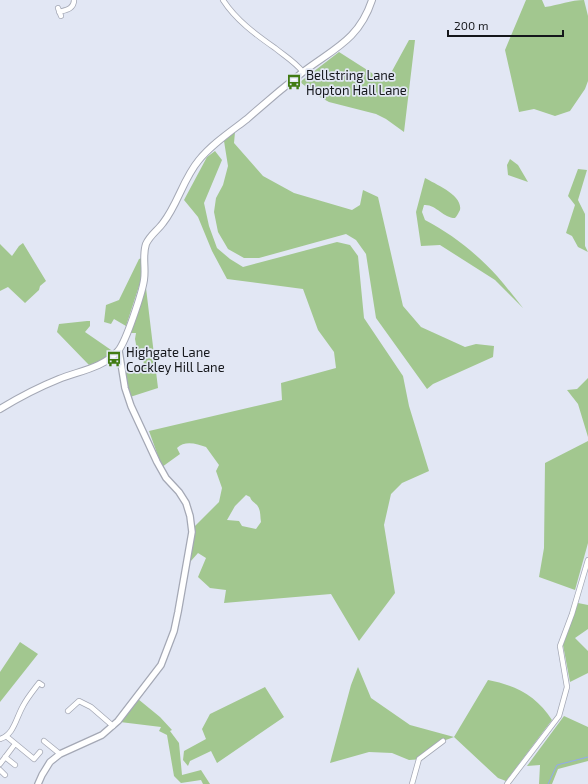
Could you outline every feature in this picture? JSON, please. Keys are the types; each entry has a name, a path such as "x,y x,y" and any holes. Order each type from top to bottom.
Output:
{"main road":[{"path":"0,409 58,380 105,363 119,351 139,300 144,280 144,254 146,245 150,237 163,223 198,160 216,142 303,72 338,48 359,28 372,0"}],"street":[{"path":"59,12 72,7 74,5 74,0"},
{"path":"223,0 239,20 295,63 303,72"},
{"path":"38,784 50,762 60,754 102,735 113,726 161,665 174,631 178,612 192,532 190,516 186,503 166,478 157,462 131,406 124,388 119,351"},
{"path":"507,784 559,716 567,687 560,646 572,614 588,560"},
{"path":"0,739 12,730 23,706 39,683 42,685"},
{"path":"68,711 79,701 91,707 113,726"},
{"path":"6,736 34,759 40,752"},
{"path":"412,784 419,759 443,740"},
{"path":"44,741 60,754"},
{"path":"0,764 15,744"},
{"path":"5,757 15,765"},
{"path":"0,770 5,774"}],"green space":[{"path":"526,0 542,0 545,7 584,0 588,16 588,81 585,89 570,111 555,116 534,109 519,112 505,50"},
{"path":"409,40 415,40 404,132 386,119 376,114 329,102 318,96 300,82 339,52 386,82"},
{"path":"235,132 234,143 263,176 294,193 352,210 360,205 363,190 378,197 403,306 421,327 465,347 476,344 494,346 493,357 433,384 427,389 376,318 366,254 356,240 346,234 259,258 244,258 228,249 218,232 214,212 216,198 223,185 228,166 224,141"},
{"path":"215,151 222,160 204,203 209,226 217,248 230,259 243,267 337,242 350,245 358,256 364,318 403,376 409,406 429,471 402,483 391,494 384,525 395,593 359,641 331,594 224,603 226,590 210,588 198,577 206,558 198,553 190,562 194,527 219,502 222,488 216,471 219,465 206,447 187,443 177,448 180,454 162,467 149,431 282,400 281,383 336,368 334,352 318,330 303,289 227,279 212,251 198,217 184,200 207,157","holes":["246,495 250,497 260,511 261,522 256,529 242,526 239,521 227,520 235,506"]},
{"path":"510,159 518,165 528,182 508,175 507,165"},
{"path":"578,169 587,170 578,200 585,214 585,246 588,252 578,247 572,236 566,233 575,205 568,196"},
{"path":"425,178 453,195 460,205 460,210 455,218 447,216 428,205 424,205 422,212 425,220 464,245 481,260 523,308 495,280 440,245 421,246 416,212"},
{"path":"23,243 46,281 25,303 8,287 0,291 0,244 12,256"},
{"path":"142,258 141,280 126,326 114,319 111,324 104,322 106,305 119,300 139,259"},
{"path":"146,288 158,388 130,397 124,373 139,369 139,367 144,365 143,359 139,360 135,339 136,333 129,333"},
{"path":"90,321 90,326 85,332 114,352 104,360 89,365 57,332 59,324"},
{"path":"588,378 588,437 578,404 567,390 577,389"},
{"path":"588,441 588,543 575,590 539,577 544,548 545,463"},
{"path":"578,603 588,605 588,629 575,638 588,651 588,673 570,682 563,645"},
{"path":"20,642 38,654 0,702 0,672"},
{"path":"358,667 371,698 410,725 454,737 443,741 424,759 409,760 392,753 369,752 330,763 351,685"},
{"path":"488,680 507,685 532,698 552,720 506,781 498,778 454,737"},
{"path":"265,687 284,717 217,763 211,751 190,761 188,766 183,760 184,751 206,739 202,729 210,714"},
{"path":"138,699 160,717 172,730 170,731 179,743 182,775 201,770 210,784 203,784 201,780 181,783 174,776 167,735 159,731 161,727 120,722"},
{"path":"564,716 588,727 588,761 558,769 552,784 539,784 540,765 527,766"}],"waterway":[{"path":"548,784 557,765 588,757"}],"place":[{"name":"Bellstring Lane Hopton Hall Lane","path":"294,82"},
{"name":"Highgate Lane Cockley Hill Lane","path":"114,359"}]}
